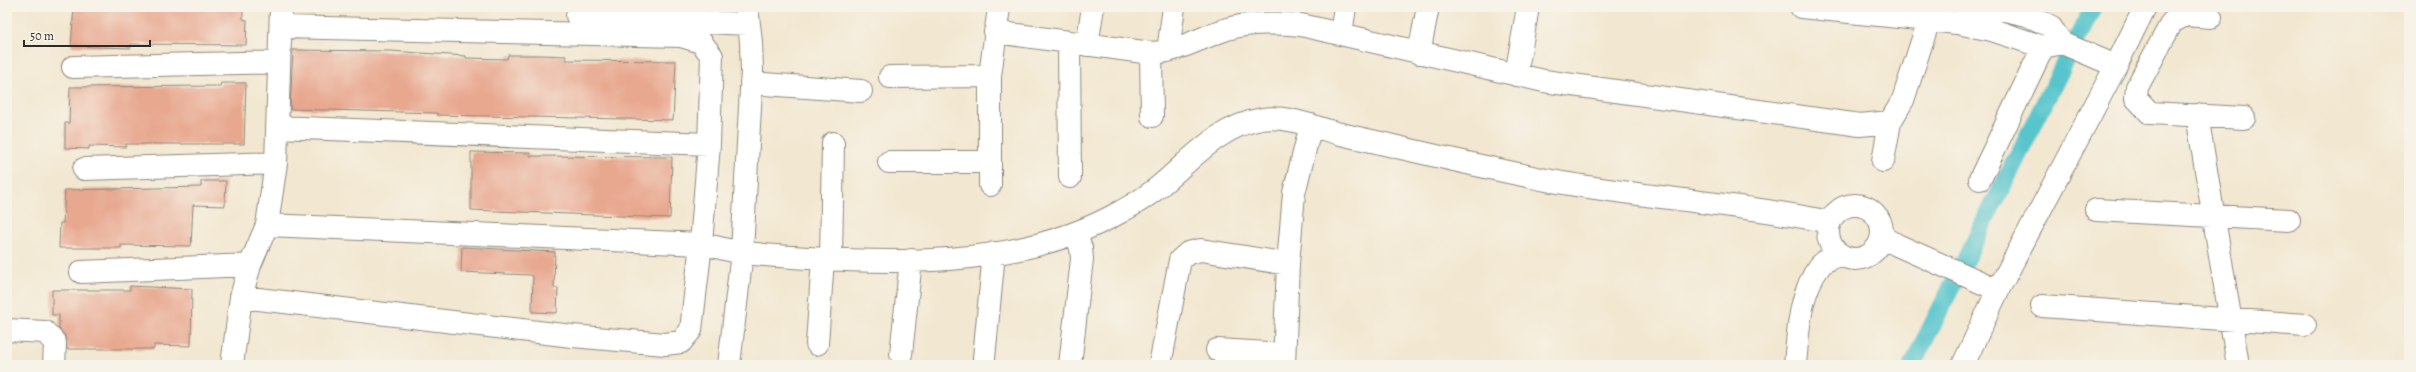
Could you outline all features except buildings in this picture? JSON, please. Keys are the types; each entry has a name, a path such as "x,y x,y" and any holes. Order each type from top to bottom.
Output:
{"street":[{"path":"990,185 990,76 999,7"},
{"path":"1070,177 1078,44 1093,7"},
{"path":"1152,116 1159,52 1174,7"},
{"path":"1340,34 1345,7"},
{"path":"1419,53 1428,7"},
{"path":"1516,75 1528,7"},
{"path":"1801,7 1877,12 1957,23 2065,47 2116,66"},
{"path":"1963,365 1990,286 2116,66 2145,7"},
{"path":"2211,17 2186,15 2172,22 2137,86 2136,98 2150,113 2244,118"},
{"path":"577,16 748,16 751,42 751,83 742,252 729,365"},
{"path":"995,32 1019,33 1078,44 1159,52 1227,30 1255,16 1301,25 1516,75 1566,84 1860,125 1890,122"},
{"path":"232,365 241,297 250,265 267,225 276,163 281,17 681,36 700,42 712,56 709,144 709,246 691,330 682,342 665,344 572,336 241,297"},
{"path":"1884,161 1890,122 1903,100 1929,20"},
{"path":"1980,179 2065,47"},
{"path":"73,67 279,62"},
{"path":"890,77 990,76"},
{"path":"751,83 861,91"},
{"path":"2197,115 2238,365"},
{"path":"267,225 709,246 742,252 827,259 911,260 978,256 1023,248 1076,235 1122,211 1159,187 1209,142 1243,124 1265,118 1291,119 1311,125 1554,181 1607,190 1735,205 1829,222"},
{"path":"1217,350 1284,360 1288,264 1295,186 1311,125"},
{"path":"277,127 709,144"},
{"path":"816,344 827,259 833,143"},
{"path":"889,162 990,162"},
{"path":"84,169 276,163"},
{"path":"1857,205 1868,208 1876,215 1882,225 1882,236 1878,247 1865,257 1849,259 1838,255 1828,240 1829,222 1836,212 1845,206 1857,205"},
{"path":"2096,210 2289,220"},
{"path":"1070,365 1082,259 1081,248 1076,235"},
{"path":"1882,236 1916,254 1951,267 1990,286"},
{"path":"1160,365 1180,260 1188,253 1200,250 1288,264"},
{"path":"984,358 994,253"},
{"path":"1795,365 1801,312 1810,284 1820,265 1838,255"},
{"path":"901,354 911,260"},
{"path":"81,272 250,265"},
{"path":"2042,306 2305,325"},
{"path":"7,330 45,332 54,343 54,365"}],"waterway":[{"path":"1912,365 2093,7"}]}
